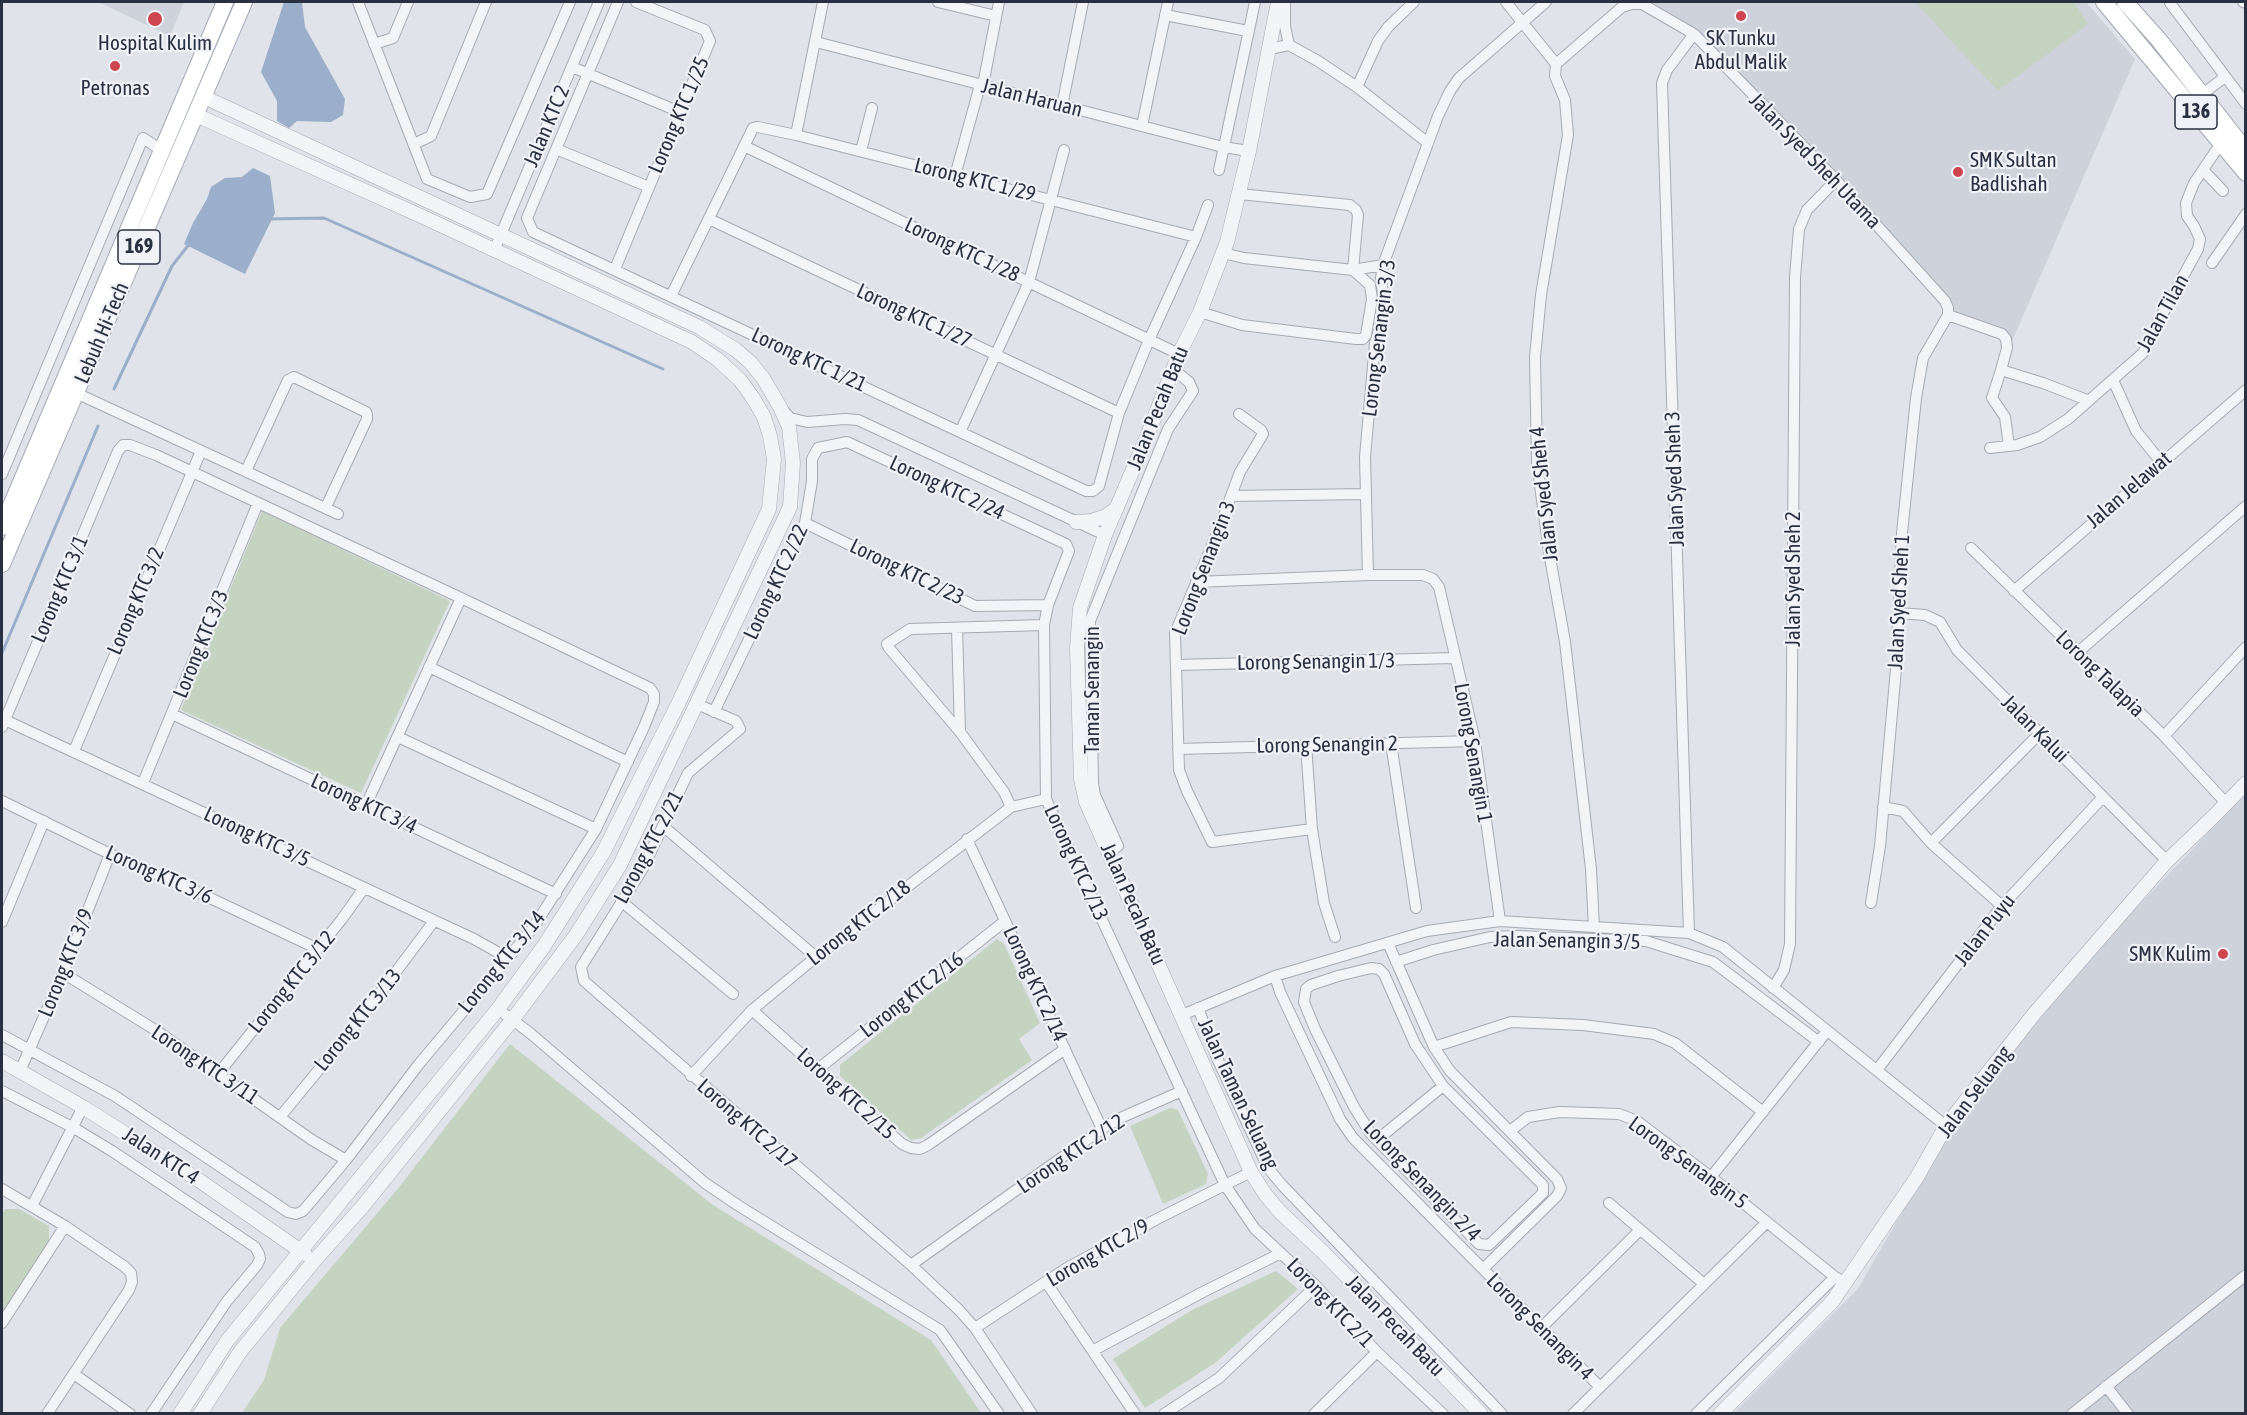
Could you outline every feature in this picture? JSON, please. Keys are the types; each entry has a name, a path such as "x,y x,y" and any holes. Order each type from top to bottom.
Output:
{"main road":[{"name":"Lebuh Hi-Tech","path":"2,564 26,487 161,150 225,2"},
{"name":"Lebuh Hi-Tech","path":"2,527 76,393 244,2"},
{"name":"136","path":"2104,2 2123,6 2159,40 2246,151"},
{"name":"136","path":"2123,6 2221,143 2246,173"}],"street":[{"path":"358,2 427,179 470,197 487,194 570,2"},
{"path":"374,44 393,38 408,2"},
{"path":"414,144 431,136 486,2"},
{"name":"Jalan KTC 2","path":"494,251 599,2"},
{"path":"587,74 618,2"},
{"name":"Lorong KTC 1/25","path":"615,269 710,41 705,30 636,2"},
{"path":"796,135 823,2"},
{"path":"938,2 996,16"},
{"path":"956,176 981,85 999,2"},
{"path":"1062,106 1083,2"},
{"path":"1219,170 1255,2"},
{"name":"Jalan Pecah Batu","path":"1278,2 1249,151 1223,253 1105,535 1080,609 1077,648 1081,779 1086,802 1251,1172 1264,1194 1481,1413"},
{"path":"1285,2 1285,26 1289,45"},
{"path":"1358,87 1378,41 1388,27 1414,2"},
{"path":"1506,2 1556,64"},
{"name":"Lorong Senangin 3/3","path":"1368,575 1365,457 1375,343 1385,311 1383,265 1438,116 1459,78 1546,2"},
{"name":"Jalan Syed Sheh Utama","path":"1556,64 1622,7 1632,3 1642,4 1694,34 1836,180 1945,301 1948,311"},
{"path":"2170,3 2246,104"},
{"path":"1142,126 1165,5 1248,31"},
{"name":"Jalan Syed Sheh 3","path":"1689,933 1662,83 1667,70 1694,34"},
{"name":"Jalan Haruan","path":"816,42 1223,147 1249,151"},
{"path":"1269,48 1289,45 1358,87 1428,143"},
{"name":"Jalan Syed Sheh 4","path":"1556,64 1555,76 1565,100 1568,135 1541,295 1534,357 1537,463 1549,552 1565,642 1591,869 1594,927"},
{"path":"572,67 680,112"},
{"name":"Lorong KTC 1/21","path":"587,74 527,218 533,232 961,430 1086,491 1094,491 1099,486 1119,413 1208,205"},
{"path":"2201,95 2225,77"},
{"path":"200,1413 240,1352 314,1261 363,1206 513,1019 576,935 620,865 790,507 793,463 789,427 763,378 736,350 699,327 204,97"},
{"path":"861,151 872,108"},
{"path":"180,1413 227,1341 498,1009 544,946 603,852 679,702 769,509 774,459 767,427 753,398 740,380 717,359 692,342 196,115"},
{"name":"Lorong KTC 1/29","path":"744,146 753,128 762,127 1196,237"},
{"path":"26,487 2,475 143,138 161,150"},
{"name":"Jalan Tilan","path":"1990,448 2009,446 2040,437 2068,419 2087,400 2144,353 2158,322 2198,249 2200,239 2187,216 2186,203 2194,183 2221,143"},
{"path":"671,296 744,146"},
{"name":"Lorong KTC 1/28","path":"744,146 1179,354"},
{"path":"556,149 649,187"},
{"path":"961,430 1029,282 1064,150"},
{"path":"2203,170 2223,191"},
{"name":"Jalan Syed Sheh 2","path":"1773,988 1784,970 1790,944 1795,277 1799,230 1807,210 1836,180"},
{"path":"1239,194 1350,205 1358,215 1353,270"},
{"path":"2212,263 2246,214"},
{"name":"Lorong KTC 1/27","path":"709,219 1119,413"},
{"path":"1223,253 1244,258 1353,270 1383,265"},
{"path":"1200,312 1242,325 1363,339 1366,335 1372,299 1370,285 1353,270"},
{"path":"1948,311 2002,334 2006,339 2007,348 1992,398 2005,417 2009,446"},
{"name":"Jalan Syed Sheh 1","path":"1871,903 1880,846 1896,669 1902,533 1916,398 1923,358 1948,311"},
{"name":"Taman Senangin","path":"1110,852 1118,846 1095,795 1093,783 1090,621 1168,429 1192,391 1190,382 1173,369"},
{"path":"2001,370 2087,400"},
{"path":"246,471 290,378 294,377 366,412 367,419 326,507"},
{"path":"2113,380 2136,430 2161,462"},
{"name":"Jalan Jelawat","path":"2014,591 2246,390"},
{"path":"76,393 338,514"},
{"path":"780,407 790,418 807,422 858,420 1105,535"},
{"name":"Lorong Senangin 3","path":"1239,414 1263,434 1240,472 1175,633 1179,770 1212,842 1312,829"},
{"path":"791,441 799,428 807,422"},
{"name":"Lorong KTC 2/24","path":"818,448 847,442 1065,544 1069,551"},
{"name":"Lorong KTC 3/1","path":"3,724 118,451 123,445 130,445 191,473"},
{"name":"Lorong KTC 2/22","path":"714,712 805,523 812,481 812,459 818,448"},
{"name":"Lorong KTC 3/2","path":"74,751 201,451"},
{"path":"191,473 460,598 366,804"},
{"path":"1231,496 1365,494"},
{"name":"Lorong KTC 3/3","path":"143,783 258,503"},
{"path":"2078,653 2246,506"},
{"path":"1076,522 1104,517 1116,509"},
{"name":"Lorong KTC 2/23","path":"805,523 975,606 1048,605"},
{"name":"Lorong Talapia","path":"1971,548 2164,736 2226,803"},
{"name":"Lorong KTC 2/13","path":"1069,551 1048,605 1044,625 1046,799 1182,1091"},
{"path":"1196,582 1368,575"},
{"name":"Lorong Senangin 1","path":"1368,575 1423,575 1433,579 1439,587 1475,741 1500,921"},
{"name":"Lorong KTC 3/14","path":"30,1049 115,1096 288,1212 296,1214 303,1210 346,1160 419,1064 534,927 596,829 654,702 654,694 650,688 460,598"},
{"name":"Jalan Kalui","path":"1899,613 1925,615 1940,622 1956,650 2167,861"},
{"path":"1011,807 1004,792 960,732 887,644 910,629 1044,625"},
{"path":"957,628 960,732"},
{"path":"2164,736 2246,647"},
{"name":"Lorong Senangin 1/3","path":"1176,665 1455,658"},
{"path":"429,667 628,762"},
{"path":"697,704 714,712"},
{"name":"Lorong KTC 2/21","path":"584,981 581,967 643,868 688,773 740,729 736,721 714,712"},
{"name":"Lorong KTC 3/4","path":"172,714 556,894"},
{"name":"Lorong KTC 3/5","path":"3,724 74,751 474,939 508,958"},
{"path":"1931,843 2039,734"},
{"path":"398,737 596,829"},
{"name":"Lorong Senangin 2","path":"1178,749 1475,741"},
{"path":"1391,743 1416,908"},
{"path":"1306,746 1312,829 1324,903 1335,937"},
{"name":"Jalan Seluang","path":"1720,1413 1832,1302 1840,1280 1917,1178 1946,1125 2034,1014 2167,861 2246,783"},
{"name":"Jalan Puyu","path":"1877,1070 2002,906 2103,797"},
{"name":"Lorong KTC 2/18","path":"692,1076 752,1010 816,957 1011,807 1046,799"},
{"name":"Lorong KTC 3/6","path":"2,801 110,854 191,889 318,949"},
{"path":"1883,807 1904,811 1931,843 2002,906"},
{"path":"2,922 44,821"},
{"path":"663,826 816,957"},
{"name":"Lorong KTC 2/14","path":"967,840 1102,1129"},
{"name":"Lorong KTC 3/9","path":"20,1071 63,973 110,854"},
{"name":"Lorong KTC 3/12","path":"218,1074 364,888"},
{"path":"621,900 733,994"},
{"name":"Lorong KTC 3/13","path":"280,1117 362,1017 434,921"},
{"name":"Lorong KTC 2/16","path":"818,1069 1005,921"},
{"path":"1182,1015 1275,976 1427,931 1500,921 1689,933 1723,947 1946,1125"},
{"name":"Jalan Senangin 3/5","path":"1396,962 1433,950 1490,937 1646,941 1713,962 1819,1042"},
{"name":"Lorong Senangin 2/4","path":"1388,943 1434,1047 1450,1071 1557,1179 1561,1188 1557,1196 1483,1269"},
{"name":"Lorong Senangin 2/4","path":"1371,968 1378,969 1384,974 1415,1044 1443,1086 1543,1185 1544,1190 1489,1245 1479,1244 1371,1134 1354,1107 1315,1029 1304,1002 1304,994 1311,985 1371,968"},
{"name":"Lorong KTC 3/11","path":"63,973 157,1031 346,1160"},
{"name":"Lorong Senangin 4","path":"1275,976 1280,992 1340,1119 1353,1138 1600,1387"},
{"name":"Lorong KTC 2/17","path":"584,981 959,1310 975,1328 1032,1413"},
{"path":"1396,1002 1410,994"},
{"name":"Jalan Taman Seluang","path":"1198,1008 1217,1058 1268,1168 1502,1413"},
{"path":"498,1009 513,1019 705,1183 940,1330 999,1413"},
{"name":"Lorong KTC 2/15","path":"752,1010 902,1144 911,1148 920,1149 1065,1049"},
{"path":"1434,1047 1511,1022 1583,1025 1654,1034 1675,1043 1763,1112"},
{"path":"1302,1036 1315,1029"},
{"path":"1710,1177 1828,1030"},
{"path":"2,1035 30,1049"},
{"name":"Jalan KTC 4","path":"2,1061 83,1107 200,1181 314,1261"},
{"path":"1377,1140 1443,1086"},
{"path":"2,1091 74,1128 255,1247 260,1259 227,1301 152,1413"},
{"path":"1182,1091 1226,1185"},
{"name":"Lorong KTC 2/12","path":"911,1266 1102,1129 1118,1119 1182,1091"},
{"path":"32,1206 83,1107"},
{"name":"Lorong Senangin 5","path":"1510,1131 1528,1117 1560,1112 1619,1114 1637,1121 1840,1280"},
{"path":"1516,1158 1527,1149"},
{"name":"Lorong KTC 2/9","path":"975,1328 1067,1268 1157,1219 1251,1172"},
{"name":"Lorong KTC 2/1","path":"1226,1185 1255,1229 1316,1286 1377,1352 1443,1413"},
{"path":"2,1191 65,1226 131,1273 132,1282 129,1290 47,1413"},
{"path":"1609,1203 1704,1284"},
{"path":"1445,1231 1456,1219"},
{"path":"1574,1413 1767,1222"},
{"path":"2,1323 65,1226"},
{"path":"1541,1328 1640,1230"},
{"path":"1094,1350 1281,1253"},
{"path":"2072,1413 2246,1275"},
{"path":"1696,1413 1840,1280"},
{"path":"1046,1282 1136,1413"},
{"path":"1164,1413 1219,1378 1316,1286"},
{"path":"1314,1413 1377,1352"},
{"path":"74,1374 130,1413"},
{"path":"2106,1386 2128,1413"}],"shaded area":[{"name":"Hospital Kulim","path":"98,2 184,2 170,36"},
{"name":"SMK Sultan Badlishah","path":"1650,2 2086,2 2135,59 2012,341 1954,316 1949,300 1938,285 1693,31"},
{"path":"2245,794 2245,1413 1733,1414 1857,1290 1951,1128 1968,1104 2119,926"}],"green space":[{"path":"1915,2 2073,2 2088,24 1998,91"},
{"path":"262,511 450,601 361,793 181,710"},
{"path":"997,939 1004,944 1040,1023 1019,1039 1032,1060 921,1138 911,1140 840,1076 840,1065"},
{"path":"510,1044 713,1205 931,1340 981,1413 242,1413 264,1380 280,1328 396,1191"},
{"path":"1170,1108 1178,1110 1208,1174 1206,1184 1163,1204 1130,1126"},
{"path":"5,1209 19,1209 49,1226 49,1242 2,1313 2,1215"},
{"path":"1276,1271 1298,1289 1215,1363 1145,1408 1113,1359 1192,1310"}],"water":[{"path":"284,2 302,2 305,27 345,99 343,115 331,122 297,121 289,128 277,121 277,101 261,72"},
{"path":"253,168 270,176 275,213 245,274 184,244 211,187 225,178 242,177"}],"waterway":[{"path":"270,219 324,218 663,369"},
{"path":"114,389 172,266 190,243"},
{"path":"2,653 98,426"}],"place":[{"name":"SK Tunku Abdul Malik","path":"1741,16"},
{"name":"Hospital Kulim","path":"155,19"},
{"name":"Petronas","path":"115,66"},
{"name":"SMK Sultan Badlishah","path":"1958,172"},
{"name":"SMK Kulim","path":"2223,954"}]}
